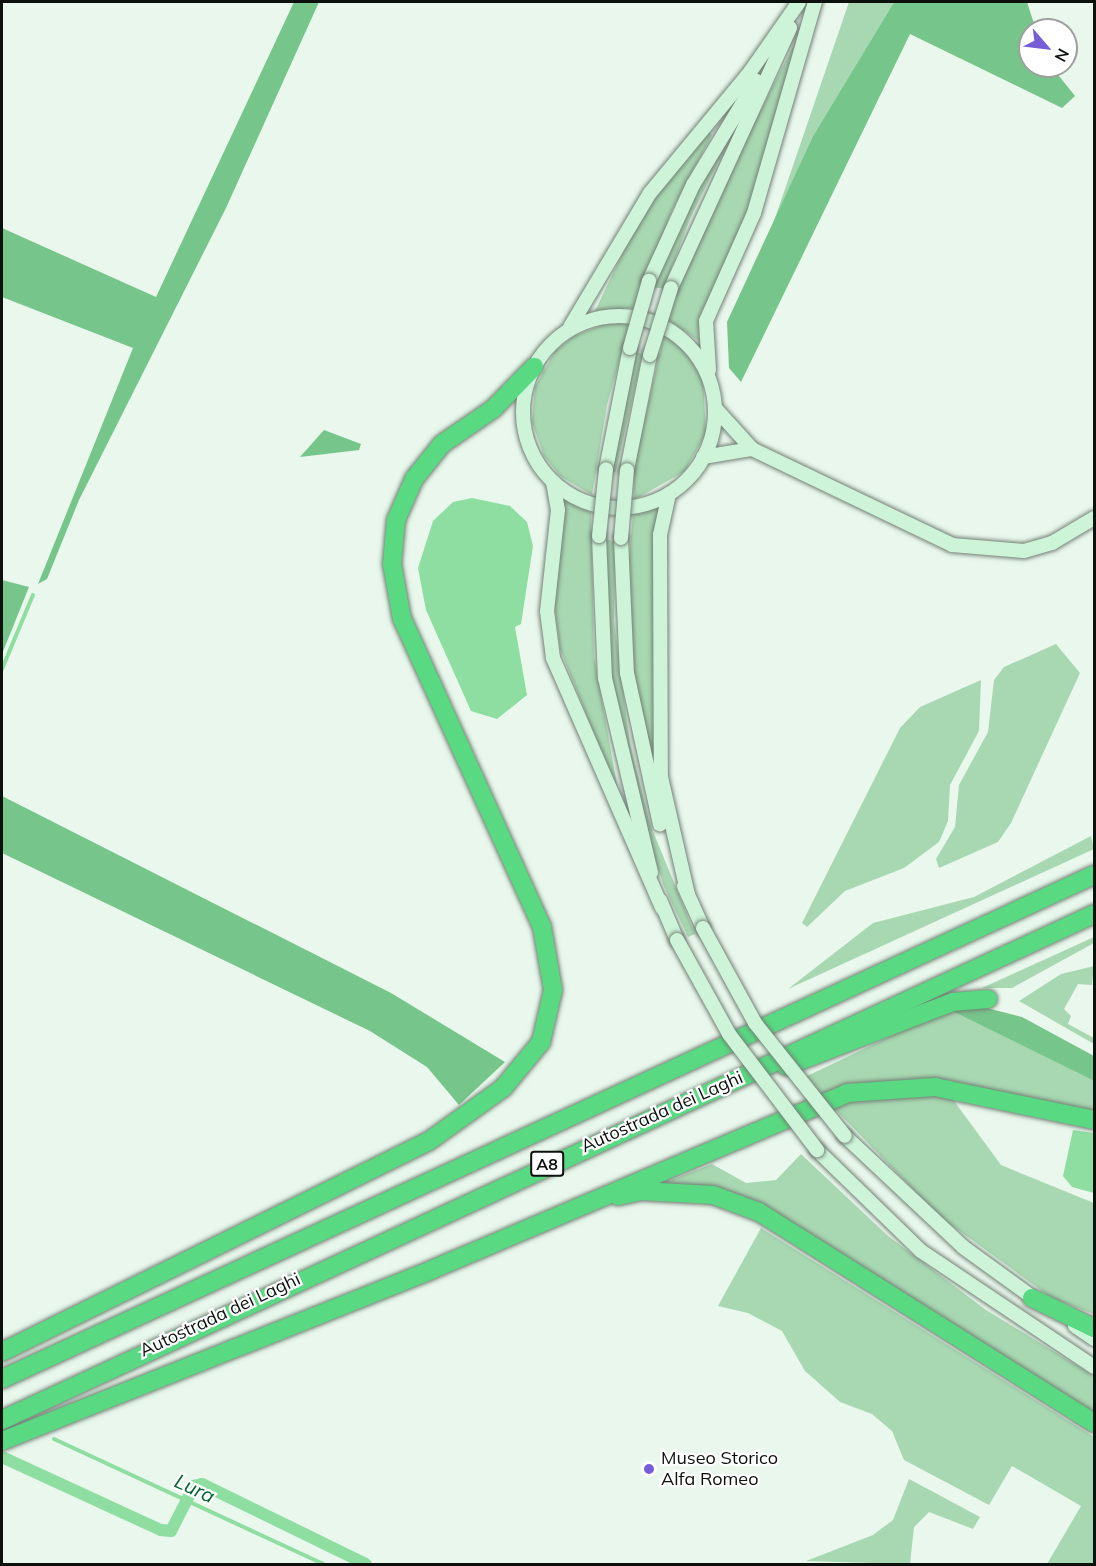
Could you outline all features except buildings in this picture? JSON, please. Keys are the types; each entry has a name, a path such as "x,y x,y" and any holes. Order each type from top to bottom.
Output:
{"highway":[{"path":"2,1352 429,1141 503,1088 541,1042 553,990 542,927 402,619 392,564 396,520 414,479 442,444 493,409 534,367"},
{"name":"Autostrada dei Laghi","path":"2,1379 1095,874"},
{"name":"Autostrada dei Laghi","path":"2,1420 1095,914"},
{"path":"721,1086 850,1045 953,1002 988,999"},
{"path":"2,1441 537,1225 769,1123 864,1089 953,1089 1095,1120"},
{"path":"537,1225 641,1191 734,1201 886,1289 1095,1423"},
{"path":"1032,1298 1095,1328"}],"main road":[{"path":"799,2 750,72 650,193 587,308 534,367 525,390 526,440 553,482 573,497 605,507 646,504 669,494 703,457 715,408 706,321 754,213 815,2"},
{"path":"804,2 783,42 671,288 650,355 627,470 621,538 621,612 633,708 664,837 703,928 755,1023 845,1136 963,1246 1032,1298 1095,1339"},
{"path":"662,908 625,782 605,678 599,536 606,469 630,348 649,281 720,133 783,42"},
{"path":"568,330 615,315 656,324 684,341 711,384"},
{"path":"715,408 752,449 927,535 968,549 1024,551 1052,543 1095,518"},
{"path":"703,457 752,449"},
{"path":"553,482 558,510 547,611 553,657 662,908 729,1034 817,1150 921,1251 1095,1367"},
{"path":"669,494 660,536 662,777 688,895"}],"shaded area":[{"path":"294,2 319,2 226,208 79,500 47,579 38,584 133,348 2,297 2,228 156,297"},
{"path":"849,2 894,2 813,136 773,224"},
{"path":"894,2 1027,2 1032,18 1018,18 1018,78 1061,78 1075,96 1062,108 910,34 741,382 729,368 727,322 813,136"},
{"path":"798,37 753,201 700,316 699,341 668,320 689,250"},
{"path":"738,121 690,219 664,288 654,288 696,187"},
{"path":"708,131 712,135 673,208 634,308 595,311 642,213"},
{"path":"630,323 607,405 592,495 560,476 544,456 532,422 535,387 555,351 574,336 602,325"},
{"path":"664,334 687,354 703,380 706,433 685,471 634,500 633,471"},
{"path":"634,352 643,354 616,472 607,470"},
{"path":"324,430 361,444 359,450 300,457"},
{"path":"472,498 510,506 527,522 533,546 521,624 515,627 527,695 497,719 471,711 426,610 418,568 433,521 453,502"},
{"path":"564,499 591,510 594,656 619,796 560,649 554,604"},
{"path":"660,507 655,532 654,772 634,685 627,581 633,513"},
{"path":"606,539 615,542 614,621 630,744 650,824 695,934 688,937 663,884 625,763 609,664"},
{"path":"2,580 29,587 2,654"},
{"path":"1056,644 1080,673 1011,823 998,842 939,868 936,859 955,827 959,785 988,732 994,680 1004,667"},
{"path":"981,680 979,731 950,785 948,821 939,842 904,868 845,891 807,927 802,923 900,728 920,707"},
{"path":"2,796 391,993 505,1062 459,1105 427,1067 370,1031 2,853"},
{"path":"1091,836 1094,849 788,989 873,923 974,897"},
{"path":"1094,937 1094,943 1012,988 982,988"},
{"path":"1094,966 1092,985 1078,984 1064,1009 1071,1016 1068,1024 1094,1038 1094,1044 1019,1001 1061,974"},
{"path":"975,1005 1022,1017 1094,1056 1094,1081 948,1009"},
{"path":"948,1009 1094,1081 1094,1114 973,1086 850,1087 821,1094 807,1076"},
{"path":"949,1094 1001,1165 1094,1203 1094,1314 1052,1298 939,1216 831,1105 852,1098"},
{"path":"1073,1130 1094,1133 1094,1193 1072,1187 1063,1176"},
{"path":"801,1154 888,1236 986,1310 1094,1376 1094,1417 761,1208 646,1190 712,1164 746,1183 776,1180"},
{"path":"761,1228 1094,1437 1094,1564 1047,1564 1081,1506 1012,1466 989,1505 904,1460 892,1431 872,1414 840,1402 805,1371 782,1331 748,1313 718,1306"},
{"path":"909,1479 980,1517 973,1529 929,1512 914,1527 910,1564 806,1561 873,1535 893,1520"}],"waterway":[{"path":"2,669 33,595"},
{"name":"Lura","path":"54,1439 323,1564"},
{"path":"2,1457 161,1530 171,1531 194,1486 202,1484 366,1564"}],"place":[{"name":"Museo Storico Alfa Romeo","path":"649,1469"}]}
